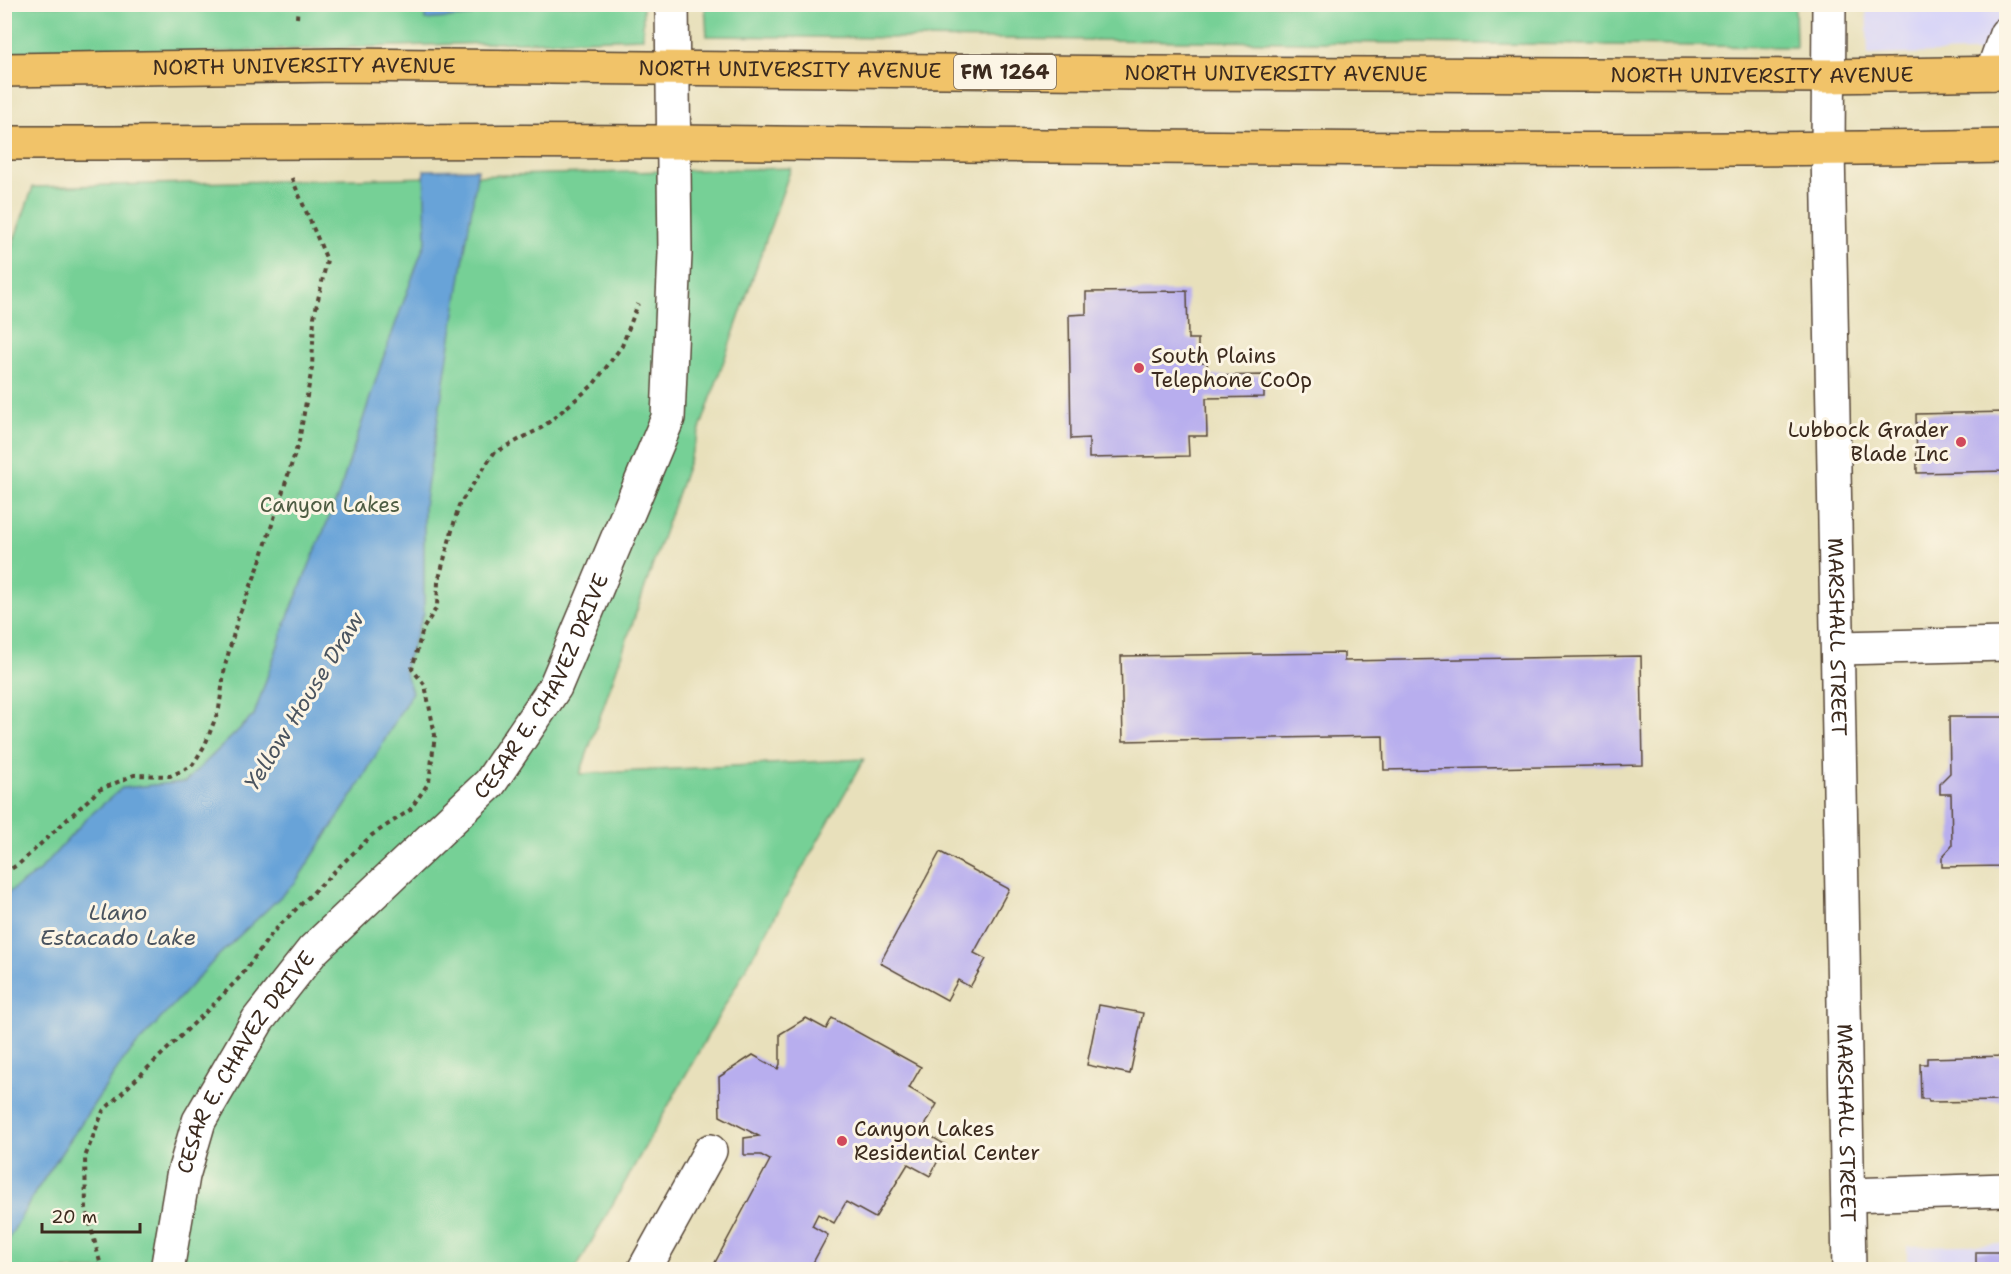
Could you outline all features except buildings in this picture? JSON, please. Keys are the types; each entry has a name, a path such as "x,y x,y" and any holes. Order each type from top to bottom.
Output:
{"main road":[{"name":"NORTH UNIVERSITY AVENUE","path":"4,70 339,64 673,69 1829,76 2000,73"},
{"path":"4,143 674,142 1142,147 1828,149 2007,146"}],"street":[{"name":"CESAR E. CHAVEZ DRIVE","path":"168,1269 183,1176 199,1121 258,1020 313,950 490,783 555,687 668,418 675,253 672,4"},
{"name":"MARSHALL STREET","path":"1829,4 1828,149 1849,1269"},
{"path":"2000,73 2007,34"},
{"path":"1839,648 2007,644"},
{"path":"644,1269 710,1151"},
{"path":"1848,1195 2007,1190"}],"path":[{"path":"297,18 298,4"},
{"path":"4,873 19,864 99,790 134,775 170,776 192,766 205,745 219,709 225,666 237,618 258,568 298,441 312,368 314,317 327,260 287,168"},
{"path":"102,1269 86,1208 85,1157 103,1111 212,1006 240,976 273,932 345,861 372,835 410,810 429,782 435,735 425,685 412,669 423,628 437,607 438,582 459,505 494,453 543,427 593,385 622,346 638,304 644,295"}],"shaded area":[{"path":"1866,5 2006,5 2006,51 1868,55"},
{"path":"2006,1244 2006,1269 1907,1269 1907,1246"}],"green space":[{"path":"1795,4 1796,47 707,36 705,5"},
{"path":"4,5 643,5 643,38 5,59"},
{"name":"Canyon Lakes","path":"791,168 580,774 864,759 576,1269 5,1270 4,268 33,187"}],"water":[{"path":"426,4 476,5 471,16 425,20"},
{"name":"Llano Estacado Lake","path":"478,169 424,506 424,613 404,669 412,692 356,790 295,883 218,956 124,1059 36,1191 5,1245 5,895 39,871 88,817 122,788 185,782 254,715 287,619 338,496 382,361 426,240 424,170"}],"place":[{"name":"South Plains Telephone CoOp","path":"1139,368"},
{"name":"Lubbock Grader Blade Inc","path":"1961,442"},
{"name":"Canyon Lakes Residential Center","path":"842,1141"}],"water label":[{"name":"Yellow House Draw","path":"304,701"}]}
